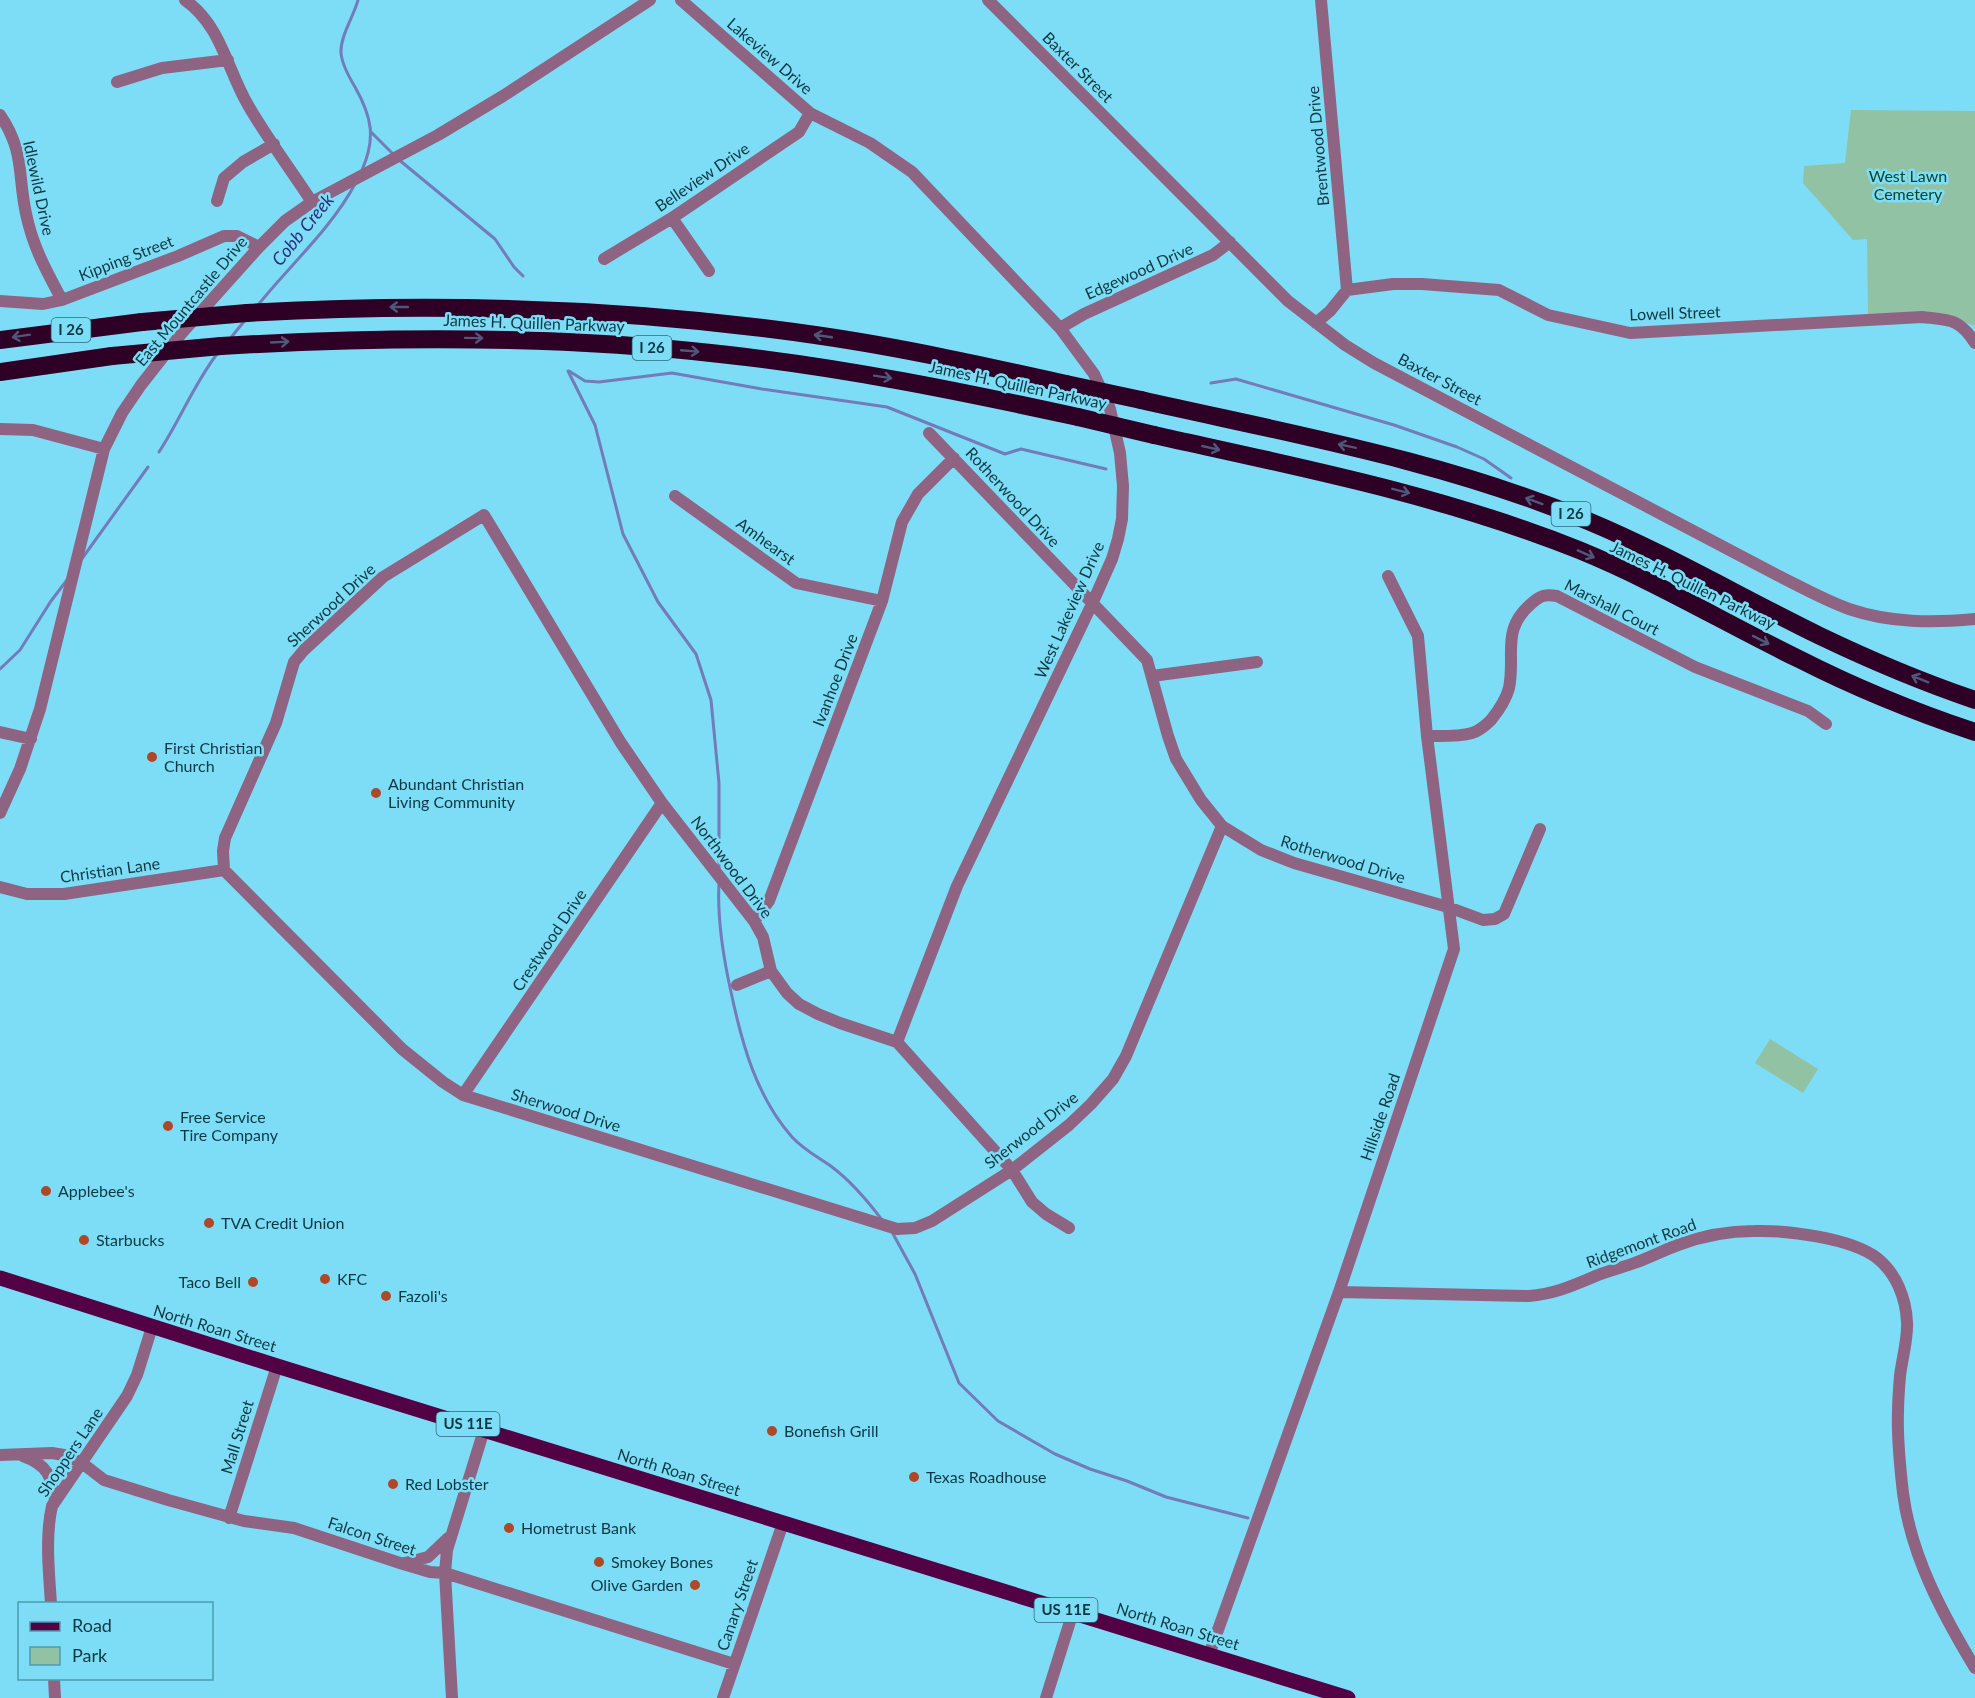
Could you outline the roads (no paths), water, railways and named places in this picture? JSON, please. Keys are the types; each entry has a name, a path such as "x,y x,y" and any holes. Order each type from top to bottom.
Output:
{"highway":[{"name":"James H. Quillen Parkway","path":"0,340 87,327 247,313 384,307 462,307 647,316 822,336 917,352 1421,464 1533,500 1638,543 1820,636 1886,666 1975,700"},
{"name":"James H. Quillen Parkway","path":"0,372 112,356 221,346 313,340 467,338 555,341 719,354 880,377 1078,417 1374,484 1504,522 1580,551 1644,580 1839,678 1975,732"}],"main road":[{"name":"North Roan Street","path":"0,1278 1348,1698"}],"street":[{"path":"185,0 202,13 212,26 249,107 312,202"},
{"name":"East Mountcastle Drive","path":"0,813 31,739 52,663 104,449 122,413 181,334 259,246 285,221 312,202 436,136 494,102 650,0"},
{"name":"Lakeview Drive","path":"681,0 810,113"},
{"name":"Baxter Street","path":"988,0 1288,301 1345,345 1374,363 1777,575 1829,600 1850,609 1874,615 1921,622 1975,619"},
{"name":"Brentwood Drive","path":"1321,0 1347,290"},
{"path":"117,82 162,68 228,60"},
{"name":"Belleview Drive","path":"604,259 672,218 799,132 810,113"},
{"name":"West Lakeview Drive","path":"810,113 870,143 912,172 1060,328 1094,374 1110,409 1120,453 1123,486 1122,519 1112,559 957,886 897,1042"},
{"name":"Idlewild Drive","path":"0,115 15,144 21,165 26,215 37,254 62,300"},
{"path":"217,201 224,178 274,144"},
{"path":"672,218 709,271"},
{"name":"Kipping Street","path":"0,301 43,304 62,300 224,236 237,236 259,246"},
{"name":"Edgewood Drive","path":"1060,328 1084,314 1213,255 1230,242"},
{"name":"Lowell Street","path":"1347,290 1393,284 1422,284 1499,290 1548,315 1630,333 1922,317 1956,322 1966,330 1975,343"},
{"path":"1316,323 1347,290"},
{"path":"0,429 33,430 104,449"},
{"name":"Rotherwood Drive","path":"929,434 1147,660 1176,759 1201,800 1222,826 1261,850 1294,862 1448,907 1483,920 1495,919 1504,914 1540,830"},
{"name":"Ivanhoe Drive","path":"754,921 769,902 882,601 902,522 918,494 954,458"},
{"name":"Amhearst","path":"675,496 796,583 882,601"},
{"name":"Northwood Drive","path":"484,515 621,743 662,803 754,921 763,937 771,971 787,993 800,1004 840,1023 897,1042 1012,1170 1032,1202 1069,1228"},
{"name":"Sherwood Drive","path":"484,515 383,577 303,650 294,662 276,723 225,838 223,852 224,870 402,1049 463,1095 897,1229 915,1228 932,1221 1012,1170 1069,1125 1113,1079 1126,1056 1222,826"},
{"name":"Hillside Road","path":"1209,1655 1339,1292 1454,949 1426,736 1418,636 1388,576"},
{"name":"Marshall Court","path":"1426,736 1473,733 1487,725 1505,699 1509,686 1509,648 1518,618 1534,601 1547,594 1557,596 1695,668 1808,711 1826,724"},
{"path":"1152,676 1257,662"},
{"path":"0,732 31,739"},
{"name":"Crestwood Drive","path":"463,1095 662,803"},
{"name":"Christian Lane","path":"0,887 27,894 64,894 224,870"},
{"path":"737,985 771,971"},
{"name":"Ridgemont Road","path":"1339,1292 1549,1295 1599,1274 1639,1262 1680,1244 1713,1236 1754,1231 1829,1239 1860,1249 1875,1257 1886,1266 1894,1278 1905,1306 1906,1340 1900,1376 1898,1415 1907,1515 1920,1559 1938,1603 1975,1668"},
{"name":"Shoppers Lane","path":"51,1602 49,1518 55,1500 127,1396 137,1375 152,1327"},
{"name":"Mall Street","path":"229,1518 277,1366"},
{"path":"452,1698 445,1573 447,1550 484,1430"},
{"name":"Falcon Street","path":"0,1455 52,1453 64,1455 82,1463 104,1480 229,1518 294,1528 403,1564 430,1572 445,1573 734,1664"},
{"path":"19,1454 39,1464 50,1475 55,1500"},
{"name":"Canary Street","path":"723,1698 783,1523"},
{"path":"403,1564 428,1557 451,1535"},
{"path":"1046,1698 1072,1612"},
{"path":"54,1680 55,1698"}],"waterway":[{"name":"Cobb Creek","path":"358,0 341,46 341,53 344,66 365,108 370,128 369,148 362,170"},
{"path":"371,132 393,154"},
{"path":"398,159 495,239 523,276"},
{"name":"Cobb Creek","path":"258,305 322,232 355,184"},
{"name":"Cobb Creek","path":"229,340 246,319"},
{"name":"Cobb Creek","path":"159,452 201,377 217,354"},
{"path":"568,371 595,425 623,534 658,602 696,654 711,700 719,783 719,871"},
{"path":"569,371 585,381 599,382 672,373 887,407 1005,454 1021,449 1106,469"},
{"path":"1211,383 1236,379 1394,425 1484,459 1511,478"},
{"name":"Cobb Creek","path":"81,560 148,467"},
{"name":"Cobb Creek","path":"0,669 20,650 67,580"},
{"path":"719,883 720,924 728,978 746,1050 760,1087 779,1121 792,1137 846,1179 882,1220"},
{"path":"892,1232 915,1274 959,1383 998,1421 1055,1454 1090,1469 1166,1497 1248,1518"}],"place":[{"name":"First Christian Church","path":"152,757"},
{"name":"Abundant Christian Living Community","path":"376,793"},
{"name":"Free Service Tire Company","path":"168,1126"},
{"name":"Applebee's","path":"46,1191"},
{"name":"TVA Credit Union","path":"209,1223"},
{"name":"Starbucks","path":"84,1240"},
{"name":"KFC","path":"325,1279"},
{"name":"Taco Bell","path":"253,1282"},
{"name":"Fazoli's","path":"386,1296"},
{"name":"Bonefish Grill","path":"772,1431"},
{"name":"Texas Roadhouse","path":"914,1477"},
{"name":"Red Lobster","path":"393,1484"},
{"name":"Hometrust Bank","path":"509,1528"},
{"name":"Smokey Bones","path":"599,1562"},
{"name":"Olive Garden","path":"695,1585"}],"park label":[{"name":"West Lawn Cemetery","path":"1908,185"}]}
